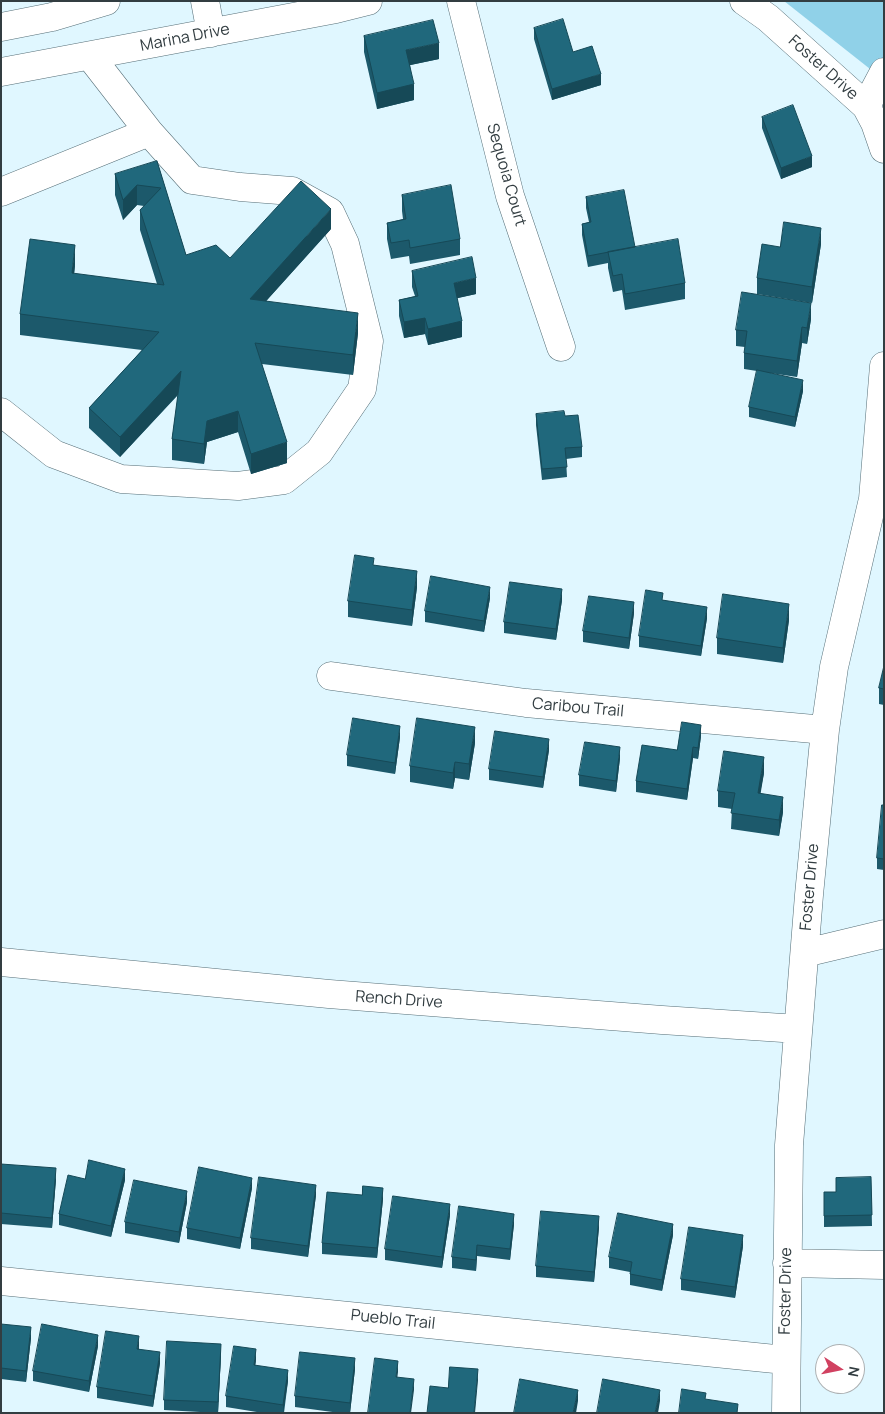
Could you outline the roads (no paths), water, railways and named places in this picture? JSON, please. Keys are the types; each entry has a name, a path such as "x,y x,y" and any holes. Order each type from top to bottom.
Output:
{"street":[{"path":"1,27 52,17 106,1"},
{"path":"205,1 211,33"},
{"name":"Marina Drive","path":"1,72 211,33 297,9 368,1"},
{"name":"Sequoia Court","path":"461,1 510,196 561,347"},
{"name":"Foster Drive","path":"744,1 768,18 866,106 875,123 884,149"},
{"path":"1,412 54,454 121,479 238,486 284,480 319,452 362,389 369,341 344,244 330,212 292,191 240,187 192,180 149,132 90,56"},
{"path":"866,106 884,72"},
{"path":"1,192 149,132"},
{"name":"Foster Drive","path":"786,1413 785,1360 789,1145 809,895 825,730 834,668 873,499 884,366"},
{"name":"Caribou Trail","path":"331,676 526,703 825,730"},
{"path":"805,952 884,934"},
{"name":"Rench Drive","path":"1,962 338,995 798,1029"},
{"path":"787,1263 884,1265"},
{"name":"Pueblo Trail","path":"1,1281 785,1360"}]}
